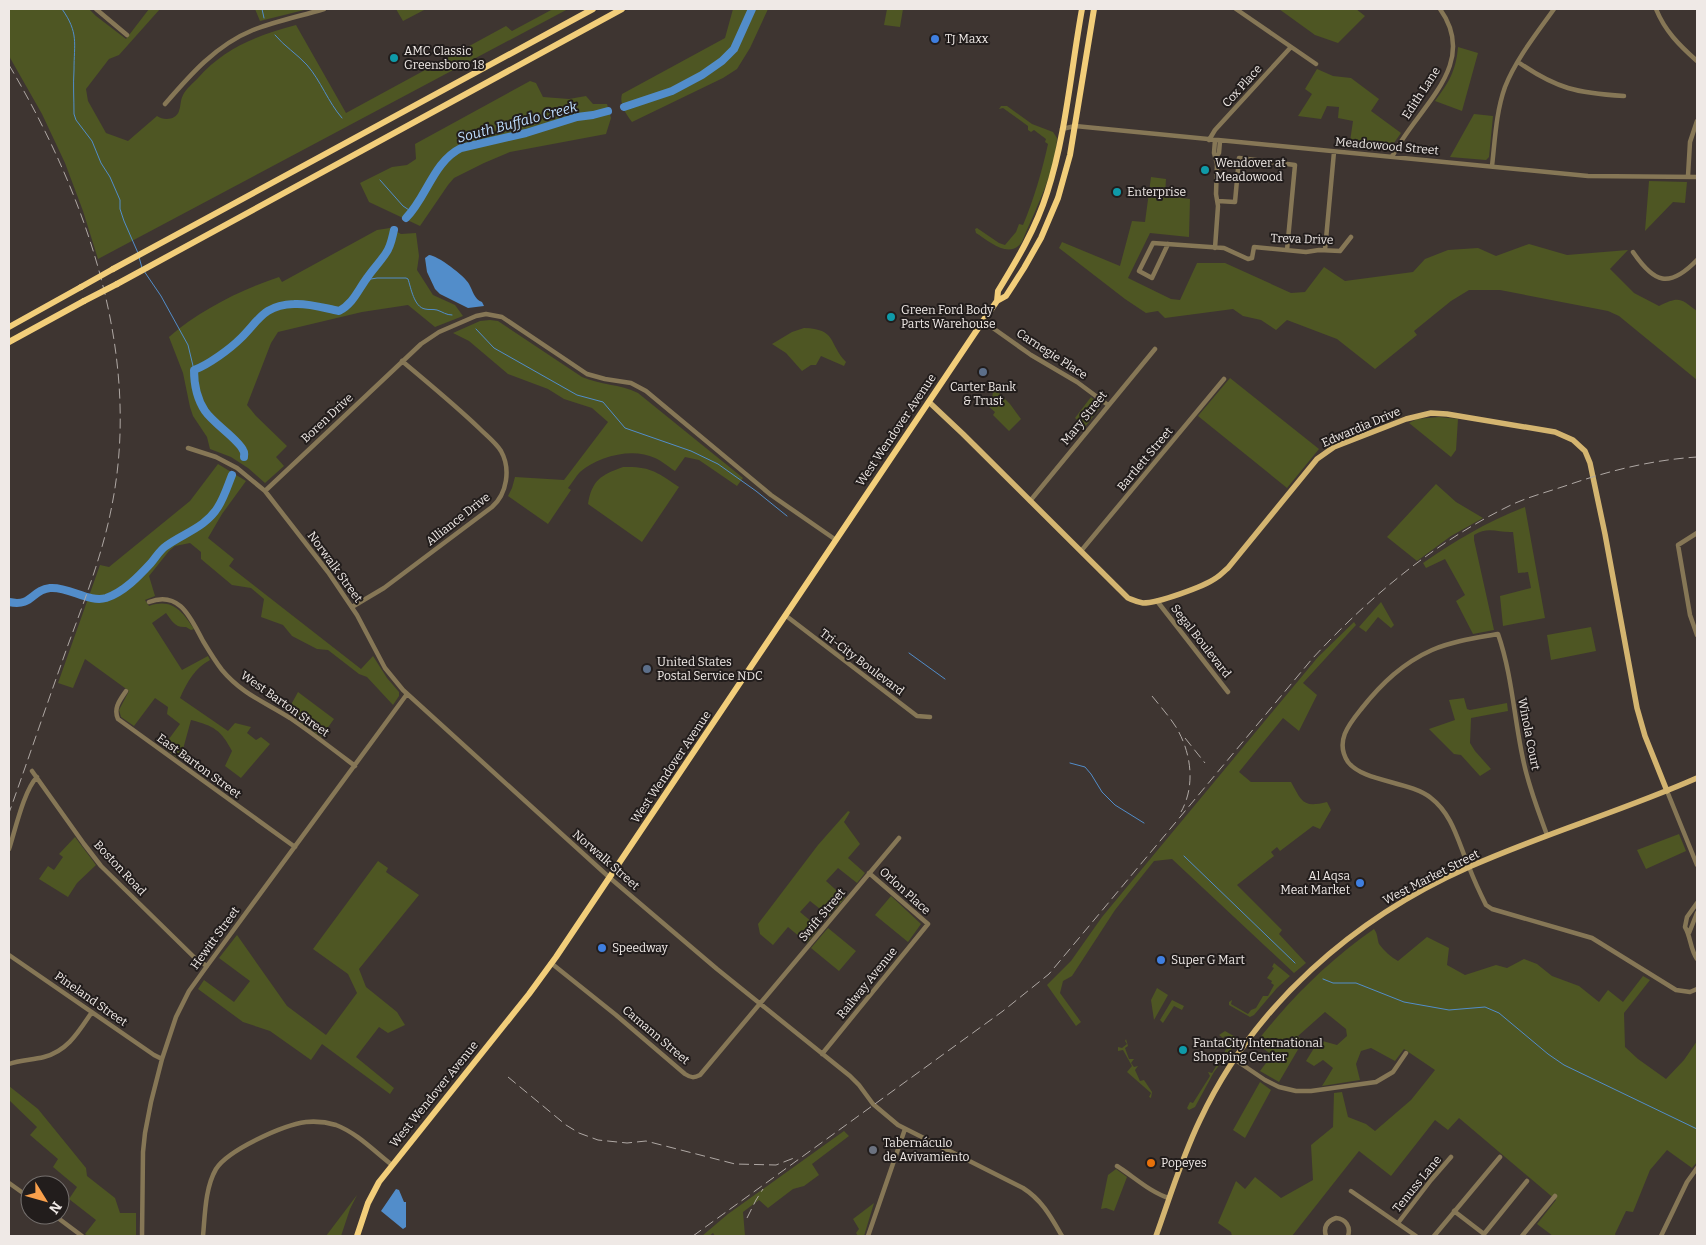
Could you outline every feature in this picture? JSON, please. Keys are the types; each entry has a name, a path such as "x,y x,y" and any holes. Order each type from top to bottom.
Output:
{"highway":[{"path":"9,327 593,9"},
{"path":"9,342 622,9"},
{"name":"West Wendover Avenue","path":"997,302 998,291 1021,252 1042,206 1051,179 1062,129 1082,9"},
{"name":"West Wendover Avenue","path":"357,1236 370,1198 392,1165 551,963 983,321 997,302 1006,296 1024,268 1054,210 1063,182 1075,126 1094,9"},
{"path":"9,322 59,299"}],"main road":[{"name":"Edwardia Drive","path":"929,402 1128,598 1136,602 1157,601 1204,584 1221,574 1228,568 1317,459 1334,447 1354,439 1406,419 1431,412 1530,428 1565,436 1580,445 1590,463 1637,708 1645,736 1667,792"},
{"name":"West Market Street","path":"1156,1236 1183,1159 1200,1119 1234,1059 1283,996 1345,939 1397,903 1468,867 1547,835 1667,792 1697,778"}],"street":[{"path":"96,9 128,35"},
{"path":"165,104 199,66 229,43 254,30 324,9"},
{"path":"1236,9 1316,64"},
{"name":"Edith Lane","path":"1392,157 1443,81 1451,64 1454,49 1453,40 1440,9"},
{"path":"1492,166 1499,108 1505,87 1518,62 1554,9"},
{"path":"1656,9 1660,20 1675,41 1697,60"},
{"name":"Cox Place","path":"1215,248 1218,201 1216,194 1216,157 1219,153 1215,140 1215,130 1291,47"},
{"path":"1518,62 1540,77 1569,89 1586,93 1624,96"},
{"name":"Meadowood Street","path":"1063,120 1075,126"},
{"path":"1688,176 1690,142 1697,121"},
{"name":"Meadowood Street","path":"1062,129 1075,126 1588,176 1697,177"},
{"path":"1325,250 1334,152"},
{"path":"1218,201 1235,202 1239,158 1295,164 1287,250"},
{"name":"Treva Drive","path":"1168,244 1152,278 1139,271 1153,243 1168,244 1215,248 1227,248 1248,260 1252,258 1254,247 1306,252 1340,251 1351,237"},
{"path":"1633,252 1643,268 1659,278 1668,279 1676,277 1688,270 1697,260"},
{"name":"Boren Drive","path":"265,491 421,344 439,332 486,314 502,317 586,374 631,383 646,391 772,495 836,540"},
{"name":"Carnegie Place","path":"983,321 1031,355 1077,382 1108,405"},
{"name":"Mary Street","path":"1030,500 1155,349"},
{"name":"Alliance Drive","path":"352,608 384,588 492,507 501,497 507,476 506,464 498,448 470,420 402,361"},
{"name":"Bartlett Street","path":"1081,551 1224,379"},
{"name":"Norwalk Street","path":"188,448 216,457 237,468 265,491 328,572 352,608 385,668 407,694 610,878 760,1004 855,1080 873,1104 905,1128 1031,1193 1045,1206 1062,1236"},
{"path":"1697,533 1678,545 1690,615 1697,635"},
{"name":"West Barton Street","path":"149,602 165,599 182,607 188,613 211,655 238,686 258,701 295,722 355,766"},
{"name":"Segal Boulevard","path":"1157,601 1228,692"},
{"name":"Tri-City Boulevard","path":"785,615 917,716 930,717"},
{"name":"Winola Court","path":"1468,867 1450,821 1439,805 1418,790 1356,769 1346,757 1343,742 1348,725 1381,685 1400,668 1438,647 1458,641 1498,634 1504,654 1523,759 1532,794 1547,835"},
{"name":"East Barton Street","path":"126,691 119,701 116,712 118,719 122,723 295,847"},
{"name":"Hewitt Street","path":"142,1236 144,1133 162,1058 176,1017 189,991 206,966 407,694"},
{"name":"Boston Road","path":"32,770 102,867 197,960 206,966"},
{"path":"9,849 28,792 32,782 37,777"},
{"path":"1667,792 1697,865"},
{"name":"Swift Street","path":"760,1004 899,838"},
{"path":"1468,867 1486,905 1492,909 1592,938 1672,988 1690,992 1697,989"},
{"name":"Orlon Place","path":"870,873 928,924"},
{"path":"1697,903 1690,912 1685,927 1697,959"},
{"path":"1689,934 1697,913"},
{"name":"Railway Avenue","path":"822,1054 928,924"},
{"name":"Pineland Street","path":"9,955 154,1055 162,1058"},
{"name":"Camann Street","path":"551,963 692,1078 700,1075 760,1004"},
{"path":"9,1064 20,1060 55,1054 67,1045 92,1012"},
{"path":"1234,1059 1279,1087 1311,1092 1376,1082 1392,1072 1406,1053"},
{"path":"203,1236 209,1186 215,1171 222,1161 237,1150 292,1125 318,1122 336,1126 348,1131 392,1165"},
{"path":"868,1236 905,1128"},
{"name":"Tenuss Lane","path":"1398,1223 1451,1157"},
{"path":"1434,1236 1500,1157"},
{"path":"1117,1166 1154,1192 1169,1198"},
{"path":"1661,1236 1687,1182 1697,1168"},
{"path":"1454,1211 1484,1235 1527,1180"},
{"path":"9,1183 20,1191"},
{"path":"1351,1191 1416,1236"},
{"path":"1522,1236 1555,1196"},
{"path":"1324,1236 1329,1222 1339,1218 1348,1224 1348,1236"},
{"path":"67,1225 82,1236"}],"green space":[{"path":"9,9 89,9 126,39 149,9 160,9 119,55 109,59 86,89 88,101 106,133 128,141 157,116 166,119 173,118 179,111 182,97 186,91 219,58 255,38 282,29 296,25 346,113 506,26 512,31 553,9 568,9 98,259 65,163 42,114 9,56"},
{"path":"255,9 308,9 260,21"},
{"path":"396,9 426,9 403,21"},
{"path":"733,9 768,9 750,48 737,69 723,78 632,122 622,105 622,94 725,38"},
{"path":"887,9 903,9 900,27 884,25"},
{"path":"1279,9 1356,9 1365,16 1338,43 1315,35"},
{"path":"1458,47 1478,53 1462,111 1435,101 1451,76 1456,63"},
{"path":"1317,69 1333,76 1351,78 1379,99 1371,111 1401,133 1389,150 1349,148 1353,121 1338,118 1339,107 1327,106 1321,119 1298,116 1312,94 1305,89"},
{"path":"530,81 536,83 543,97 569,99 586,96 593,104 607,104 611,118 606,134 510,152 484,163 454,178 420,226 369,202 360,183 392,167 407,165 416,159 415,144"},
{"path":"1001,106 1007,106 1032,124 1053,132 1057,138 1053,164 1038,205 1022,242 1017,247 1011,249 1005,249 993,244 976,233 975,229 977,228 1005,245 1016,232 1019,224 1023,225 1031,205 1048,144 1045,142 1046,139 1034,130 1031,132 1028,130 1028,126 1003,108 999,109"},
{"path":"1474,114 1493,116 1489,157 1486,160 1450,157"},
{"path":"1151,177 1166,179 1165,196 1190,199 1189,237 1150,233 1128,278 1171,299 1180,300 1197,263 1225,263 1291,293 1305,292 1324,267 1345,281 1413,272 1425,259 1448,250 1478,248 1496,256 1529,244 1567,255 1628,250 1610,269 1634,293 1659,306 1675,300 1683,301 1697,311 1697,380 1619,316 1608,311 1500,290 1469,290 1451,301 1414,331 1417,335 1375,369 1337,339 1287,320 1276,330 1261,320 1243,316 1233,309 1165,318 1158,311 1146,313 1059,248 1062,242 1120,266 1132,221 1145,222"},
{"path":"1649,181 1687,182 1685,203 1673,202 1645,231"},
{"path":"390,228 401,234 416,233 419,256 417,270 433,295 455,305 463,316 435,327 408,305 362,312 278,332 271,343 247,405 287,446 276,457 284,466 265,483 248,468 231,457 210,449 207,437 193,416 183,373 169,337 194,318 235,295 279,277 282,282 377,230"},
{"path":"480,321 498,321 582,377 638,393 743,478 737,486 699,460 685,457 675,471 658,459 646,455 626,453 616,455 587,466 580,472 568,488 571,490 548,524 508,496 515,477 564,480 608,422 592,408 564,399 548,389 508,374 469,341 453,333"},
{"path":"804,328 815,329 827,334 846,362 844,366 821,356 816,365 811,365 802,371 786,353 772,344 792,332"},
{"path":"1230,378 1319,449 1287,488 1198,416"},
{"path":"994,388 1010,404 1021,419 1009,431 993,415 995,412 988,406 991,402"},
{"path":"1091,397 1098,403 1100,408 1085,427 1075,418"},
{"path":"1439,417 1458,419 1456,450 1451,457 1409,423 1417,419"},
{"path":"218,464 246,481 222,514 208,538 234,559 229,566 361,669 373,656 387,678 399,692 399,696 393,705 367,677 359,674 328,650 317,649 292,636 283,625 261,617 264,599 251,588 232,585 201,559 201,552 190,543 175,546 149,576 155,596 145,600 149,606 164,604 176,608 194,629 191,630 176,625 166,613 152,623 182,670 208,656 210,660 192,676 180,698 228,731 235,723 251,727 247,733 256,740 261,737 270,744 241,778 225,766 232,751 228,744 216,730 206,724 191,720 180,760 163,747 180,724 167,714 168,707 155,698 134,726 121,717 119,710 129,691 85,659 73,688 58,683 100,565 109,567 190,501"},
{"path":"623,467 653,471 679,487 642,542 588,504 592,489 599,479"},
{"path":"1436,484 1456,502 1483,518 1451,536 1417,561 1387,537"},
{"path":"1525,507 1545,618 1503,626 1500,596 1531,588 1528,572 1518,573 1513,532 1494,530 1479,532 1474,535 1474,540 1494,630 1473,634 1456,601 1465,595 1445,559 1426,568 1423,563 1472,532"},
{"path":"1381,602 1394,625 1391,628 1378,617 1366,632 1359,627"},
{"path":"1354,622 1356,625 1303,683 1317,695 1299,731 1283,718 1239,772 1251,782 1291,782 1304,802 1319,804 1327,802 1331,810 1320,829 1313,826 1280,851 1277,847 1271,852 1274,856 1237,885 1282,930 1279,934 1306,963 1294,973 1172,859 1154,861 1115,910 1072,976 1063,981 1060,993 1081,1022 1076,1026 1047,985 1071,961 1102,917 1318,657"},
{"path":"1591,627 1596,651 1551,660 1547,635"},
{"path":"298,692 334,719 321,737 287,712"},
{"path":"1464,698 1467,709 1470,710 1507,703 1508,711 1471,718 1470,743 1491,769 1480,776 1461,755 1454,754 1429,729 1455,720 1449,700"},
{"path":"848,811 850,812 844,822 860,844 848,858 865,873 857,883 838,868 826,881 845,898 829,916 810,901 800,912 819,928 807,943 788,927 773,945 760,934 758,924 818,845"},
{"path":"1679,834 1686,851 1646,869 1637,850"},
{"path":"75,837 96,865 77,883 68,897 39,879 48,866 54,870 63,857 59,854"},
{"path":"378,861 388,868 386,872 419,895 359,969 366,987 397,1012 405,1025 388,1033 379,1027 356,1057 394,1088 390,1094 322,1044 311,1060 270,1031 243,1022 198,989 204,980 234,1002 250,981 219,958 237,935 287,1006 326,1035 357,993 348,974 313,949"},
{"path":"891,896 921,924 908,942 875,915"},
{"path":"828,928 856,951 839,971 811,948"},
{"path":"1374,929 1379,944 1398,961 1427,937 1449,948 1447,965 1465,975 1496,965 1507,968 1524,959 1537,964 1552,976 1579,986 1599,1002 1608,990 1623,1002 1643,976 1650,980 1624,1013 1625,1047 1666,1079 1684,1060 1697,1041 1697,1162 1692,1168 1667,1150 1650,1170 1633,1212 1626,1211 1615,1234 1616,1236 1553,1236 1537,1224 1556,1200 1459,1118 1448,1130 1435,1120 1391,1176 1359,1151 1292,1236 1232,1236 1231,1232 1218,1223 1236,1181 1245,1189 1255,1177 1281,1198 1313,1180 1311,1145 1333,1127 1334,1093 1342,1092 1348,1117 1366,1124 1375,1131 1411,1100 1435,1070 1404,1049 1395,1061 1371,1048 1361,1051 1356,1064 1360,1080 1322,1086 1333,1068 1323,1060 1314,1066 1306,1061 1319,1040 1337,1045 1347,1036 1346,1029 1325,1012 1298,1036 1303,1041 1279,1082 1260,1071 1272,1055 1256,1043 1310,981"},
{"path":"1274,963 1290,976 1254,1015 1250,1017 1229,1005 1229,1002 1232,1000 1231,1004 1248,1014 1256,1008 1263,996 1268,996 1274,985 1267,978 1274,968 1272,967"},
{"path":"1157,988 1168,995 1154,1020 1151,1000"},
{"path":"1172,1000 1184,1006 1182,1010 1174,1006 1163,1023 1160,1020"},
{"path":"1225,1031 1239,1039 1214,1072 1195,1107 1189,1110 1187,1108 1190,1102 1193,1103 1210,1076 1208,1072 1212,1073 1231,1041 1225,1036 1223,1038 1219,1035"},
{"path":"1126,1039 1128,1046 1125,1048 1129,1059 1134,1059 1131,1063 1134,1067 1138,1066 1135,1070 1140,1081 1144,1080 1152,1092 1151,1098 1149,1097 1151,1093 1127,1072 1132,1066 1123,1050 1118,1051 1118,1047 1122,1048 1127,1044"},
{"path":"1260,1082 1271,1090 1245,1138 1233,1130"},
{"path":"9,1086 38,1109 86,1168 87,1176 115,1198 120,1213 136,1213 136,1236 88,1236 85,1234 96,1220 70,1200 77,1187 70,1181 70,1175 63,1175 53,1167 58,1159 30,1135 37,1127 9,1100"},
{"path":"844,1131 849,1136 812,1164 819,1175 804,1186 793,1189 768,1208 759,1200 743,1212 745,1236 715,1236 713,1233 709,1236 702,1236 728,1214"},
{"path":"1116,1169 1127,1177 1114,1211 1106,1208 1101,1209 1108,1175"},
{"path":"357,1195 341,1236 326,1236"},
{"path":"874,1203 864,1236 858,1236 856,1233 859,1229 853,1219"}],"water":[{"path":"429,255 457,271 469,284 475,297 484,306 468,308 440,294 435,289 427,272 425,258"},
{"path":"396,1189 399,1190 404,1202 406,1202 406,1227 403,1229 381,1211"}],"waterway":[{"path":"62,9 71,25 75,45 74,114 76,120 92,141 101,163 110,177 120,200 120,209 124,221 138,253"},
{"path":"262,9 264,18"},
{"name":"South Buffalo Creek","path":"624,107 672,91 702,75 722,61 734,49 752,9"},
{"path":"275,35 307,65 342,118"},
{"name":"South Buffalo Creek","path":"406,218 444,162 451,154 461,148 526,133 577,117 608,111"},
{"path":"380,180 403,206 412,212"},
{"name":"South Buffalo Creek","path":"244,457 244,452 240,446 209,416 202,406 196,392 194,370 225,352 263,315 276,307 300,304 339,311 344,308 352,301 386,253 394,230"},
{"path":"139,257 142,268"},
{"path":"144,271 161,296 188,345 194,370"},
{"path":"365,280 406,278 421,308 437,310 452,315"},
{"path":"476,329 494,348 577,395 603,402 625,428 691,451 718,464 787,516"},
{"name":"South Buffalo Creek","path":"9,602 23,602 44,589 50,588 64,589 86,597 99,599 119,592 131,583 164,548 201,525 213,514 222,500 232,475"},
{"path":"909,653 945,679"},
{"path":"1070,763 1085,767 1102,792 1115,805 1144,823"},
{"path":"1184,856 1295,963"},
{"path":"1323,979 1333,983 1356,983 1404,1002 1449,1010 1485,1007 1499,1013 1564,1065 1697,1129"}],"railway":[{"path":"9,65 37,115 62,167 83,221 101,277 113,333 119,390 119,448 112,505 104,541 9,813"},
{"path":"693,1236 1003,1011 1049,974 1312,659 1356,614 1404,573 1456,536 1511,505 1630,467 1697,457"},
{"path":"1152,696 1176,727 1188,758 1190,769 1189,791 1181,812"},
{"path":"1185,738 1205,763"},
{"path":"508,1077 566,1125 579,1133 598,1140 627,1143 646,1141 735,1164 776,1165 794,1158"},
{"path":"747,1218 763,1189"}],"place":[{"name":"TJ Maxx","path":"935,39"},
{"name":"AMC Classic Greensboro 18","path":"394,58"},
{"name":"Wendover at Meadowood","path":"1205,170"},
{"name":"Enterprise","path":"1117,192"},
{"name":"Green Ford Body Parts Warehouse","path":"891,317"},
{"name":"Carter Bank & Trust","path":"983,372"},
{"name":"United States Postal Service NDC","path":"647,669"},
{"name":"Al Aqsa Meat Market","path":"1360,883"},
{"name":"Speedway","path":"602,948"},
{"name":"Super G Mart","path":"1161,960"},
{"name":"FantaCity International Shopping Center","path":"1183,1050"},
{"name":"Tabernáculo de Avivamiento","path":"873,1150"},
{"name":"Popeyes","path":"1151,1163"}]}
